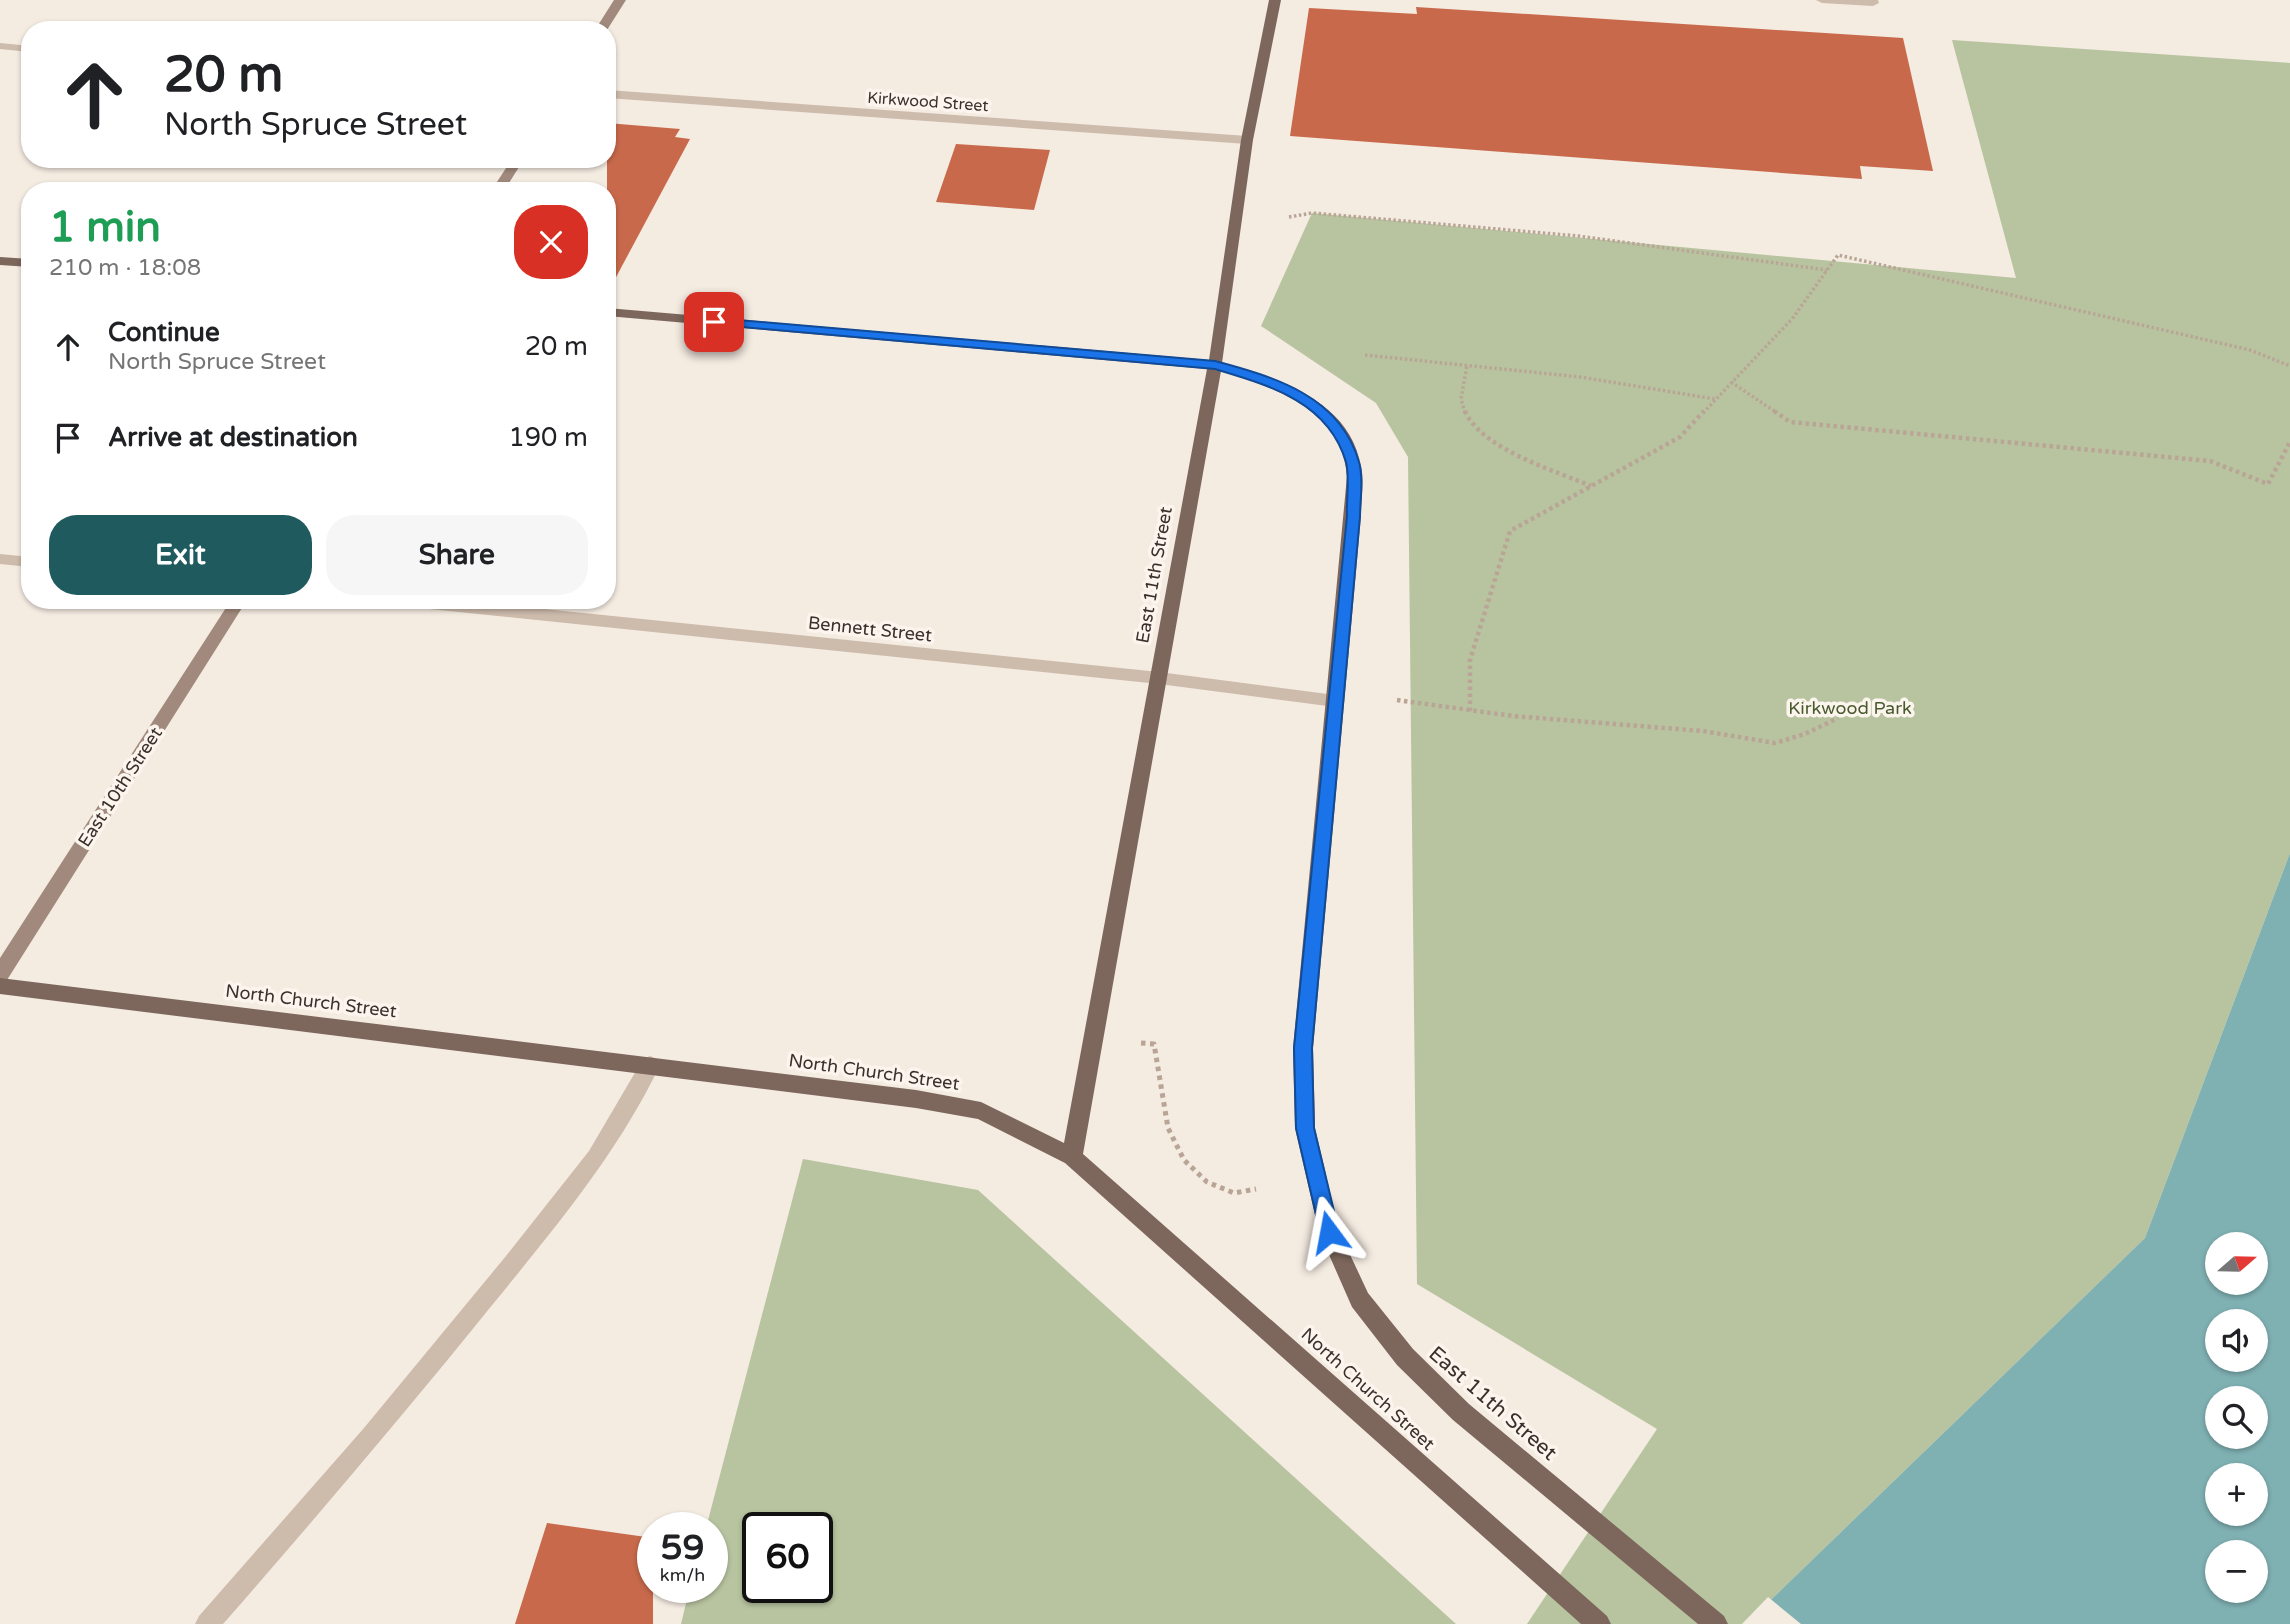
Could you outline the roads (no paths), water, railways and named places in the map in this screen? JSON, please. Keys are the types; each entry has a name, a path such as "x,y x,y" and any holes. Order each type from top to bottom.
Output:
{"main road":[{"name":"East 11th Street","path":"1072,1157 1215,365 1247,140 1275,0"},
{"path":"0,261 21,262"},
{"name":"East 11th Street","path":"616,313 1215,365 1277,383 1327,417 1341,437 1353,464 1353,516 1303,1048 1308,1139 1329,1232 1360,1300 1405,1357 1461,1412 1716,1624"},
{"name":"North Church Street","path":"0,986 650,1065 916,1099 981,1111 1072,1157 1599,1624"}],"street":[{"path":"607,21 620,0"},
{"path":"1822,0 1872,1"},
{"path":"0,47 21,48"},
{"name":"Kirkwood Street","path":"616,95 1247,140"},
{"path":"0,559 21,561"},
{"name":"East 10th Street","path":"0,974 233,609"},
{"name":"Bennett Street","path":"488,609 1159,678 1335,701"},
{"path":"207,1624 372,1436 513,1263 596,1157 650,1065"}],"water":[{"path":"2290,853 2290,1624 1746,1624 2145,1238"}],"park label":[{"name":"Kirkwood Park","path":"1850,708"}]}
